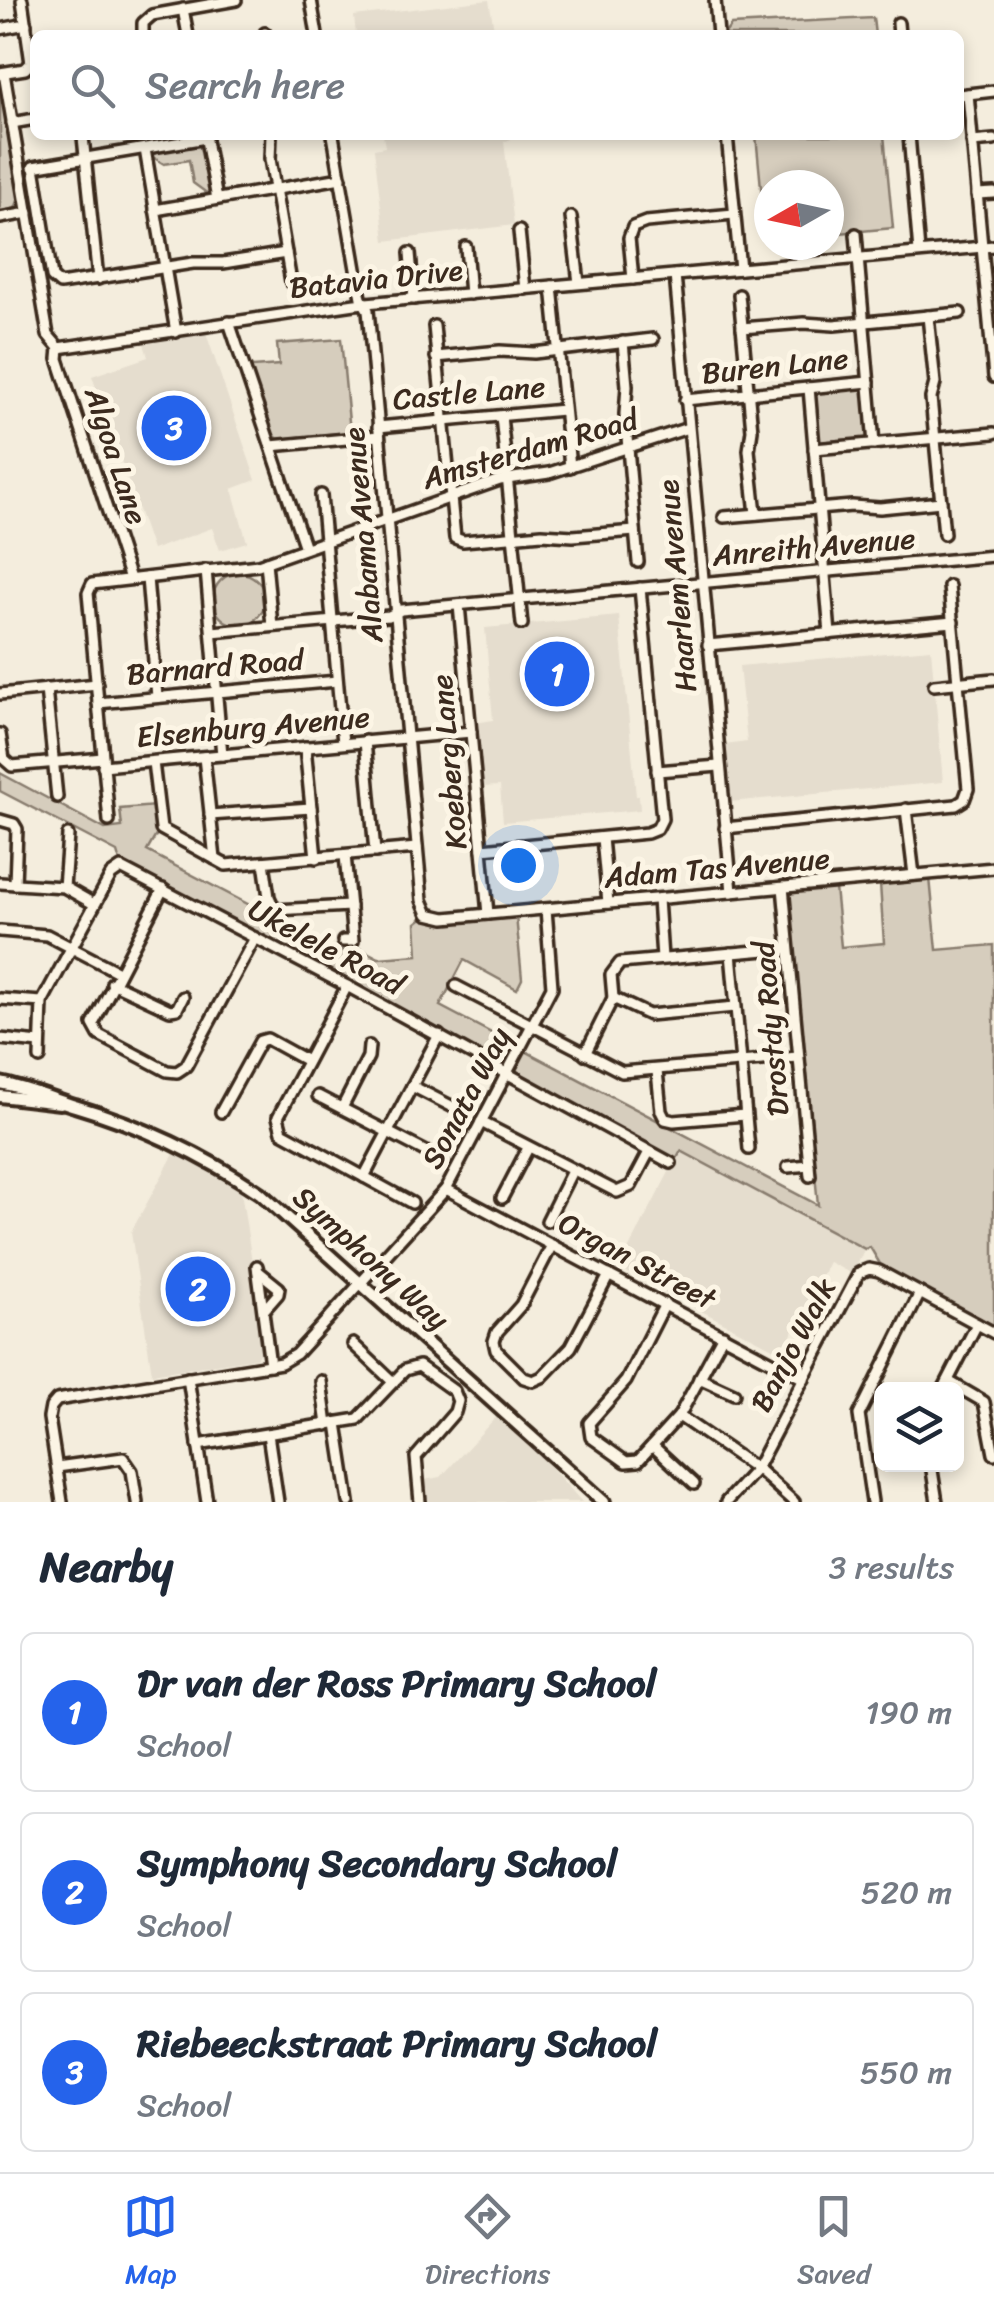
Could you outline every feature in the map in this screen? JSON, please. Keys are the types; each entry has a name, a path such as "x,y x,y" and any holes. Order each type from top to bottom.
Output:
{"main road":[{"name":"Symphony Way","path":"0,1083 44,1093 156,1134 218,1165 282,1211 604,1502"},
{"name":"Symphony Way","path":"0,1096 71,1104"}],"street":[{"path":"22,0 30,54"},
{"path":"143,30 148,16 236,0"},
{"path":"311,0 316,30"},
{"path":"716,0 718,30"},
{"path":"183,9 187,30"},
{"path":"898,23 899,30"},
{"path":"0,29 26,24"},
{"path":"30,64 28,68 2,73 48,336 59,348"},
{"path":"994,91 964,94 994,377"},
{"path":"12,123 30,120"},
{"path":"83,140 98,279"},
{"path":"20,170 185,140"},
{"path":"206,140 217,199"},
{"path":"271,140 291,282"},
{"name":"Alabama Avenue","path":"335,140 368,310 424,908 436,918 445,918"},
{"path":"727,140 740,269"},
{"path":"909,140 919,252"},
{"path":"972,142 994,140"},
{"path":"144,148 176,332"},
{"path":"34,167 56,282 66,285 286,253"},
{"path":"155,210 340,178"},
{"path":"977,194 994,192"},
{"path":"0,218 28,213"},
{"path":"633,279 629,238 633,227 646,222 734,214"},
{"path":"571,217 579,284"},
{"path":"519,231 525,288"},
{"path":"856,234 874,444"},
{"path":"466,246 470,294"},
{"name":"Batavia Drive","path":"59,348 364,304 994,246"},
{"path":"410,253 414,299"},
{"name":"Haarlem Avenue","path":"674,275 732,892"},
{"path":"552,286 570,467"},
{"path":"739,295 756,514"},
{"path":"742,328 960,313"},
{"path":"928,316 935,378 931,398 944,534"},
{"path":"228,322 306,548"},
{"path":"434,326 452,531 457,539 635,531"},
{"path":"436,357 500,351 523,353 653,339"},
{"path":"623,342 638,562"},
{"name":"Algoa Lane","path":"59,348 58,360 130,579"},
{"name":"Buren Lane","path":"686,400 869,382"},
{"path":"809,388 830,634"},
{"name":"Castle Lane","path":"270,446 442,421 563,410"},
{"path":"501,416 522,624"},
{"name":"Amsterdam Road","path":"97,684 88,589 95,583 250,567 508,478 549,474 688,428"},
{"path":"814,450 994,433"},
{"path":"321,495 343,743"},
{"path":"724,517 942,502"},
{"name":"Anreith Avenue","path":"212,632 994,556"},
{"path":"266,562 272,626"},
{"path":"206,570 222,755"},
{"path":"147,578 157,698"},
{"path":"725,828 956,805 966,797 949,586"},
{"path":"482,848 602,838 657,829 662,819 640,588"},
{"name":"Koeberg Lane","path":"459,605 488,914"},
{"path":"708,645 953,622"},
{"path":"934,686 994,679"},
{"name":"Barnard Road","path":"98,703 337,681"},
{"path":"0,694 97,684 109,821"},
{"path":"46,689 56,797"},
{"name":"Elsenburg Avenue","path":"0,734 2,754 12,766 153,762 471,732"},
{"path":"365,741 375,852"},
{"path":"306,747 316,858"},
{"path":"204,756 215,859"},
{"path":"153,762 161,830 226,865 417,848"},
{"path":"657,771 719,766"},
{"path":"210,816 311,808"},
{"path":"906,809 914,875"},
{"path":"0,820 14,824 17,829 15,884"},
{"path":"64,888 68,835"},
{"path":"602,838 608,903"},
{"path":"343,941 353,942 345,855"},
{"path":"264,862 268,898 275,910 350,906"},
{"name":"Ukelele Road","path":"94,904 110,875 120,868 348,986 672,1163"},
{"name":"Adam Tas Avenue","path":"445,918 994,868"},
{"path":"0,882 64,888 94,904 42,1002 40,1058"},
{"name":"Drostdy Road","path":"783,887 809,1171 788,1167"},
{"path":"163,889 94,1019 96,1032 167,1071 177,1072 186,1066 255,938"},
{"path":"658,899 662,958"},
{"name":"Sonata Way","path":"270,1365 293,1358 446,1188 552,987 546,909"},
{"path":"0,930 47,934 118,972"},
{"path":"585,1054 613,998 611,975 625,961 788,948"},
{"path":"731,953 749,1149"},
{"path":"112,983 170,1010 177,1009 183,997"},
{"path":"348,986 278,1117 278,1125 282,1132 412,1203"},
{"path":"456,986 622,1072 798,1058"},
{"path":"613,998 649,1014 735,1007"},
{"path":"0,1000 42,1002"},
{"path":"364,1176 439,1035"},
{"path":"221,1112 260,1041 267,1039 307,1062"},
{"path":"0,1040 40,1042"},
{"path":"342,1108 368,1057 369,1046"},
{"path":"657,1070 660,1111 665,1119 745,1115"},
{"path":"412,1086 455,1108"},
{"path":"318,1096 442,1160"},
{"path":"481,1122 617,1192 631,1186 649,1152"},
{"path":"502,1198 528,1148"},
{"path":"547,1221 572,1171"},
{"name":"Organ Street","path":"446,1188 804,1379"},
{"path":"552,1245 521,1305 494,1341 496,1350 524,1378 542,1377 571,1347 610,1275"},
{"path":"62,1502 49,1414 57,1400 270,1365 257,1269 279,1288 264,1310"},
{"name":"Banjo Walk","path":"726,1502 756,1468 859,1273 878,1271 994,1333"},
{"path":"872,1502 859,1416 920,1293"},
{"path":"665,1304 626,1380 591,1418 588,1428 591,1437 626,1462 638,1461 679,1416 723,1335"},
{"path":"948,1382 977,1324"},
{"path":"353,1344 393,1382"},
{"path":"198,1445 362,1416 405,1370 419,1366 454,1391 458,1402 455,1412 416,1456 420,1502"},
{"path":"188,1378 206,1502"},
{"path":"699,1378 734,1394"},
{"path":"321,1381 350,1502"},
{"path":"964,1393 984,1402 994,1454"},
{"path":"679,1416 756,1468 794,1502"},
{"path":"268,1434 278,1502"},
{"path":"653,1446 694,1484"},
{"path":"57,1467 123,1458 132,1471 137,1502"},
{"path":"932,1472 937,1502"}],"shaded area":[{"path":"489,0 494,30 355,30 354,16"},
{"path":"873,18 874,30 728,30 731,25"},
{"path":"0,84 19,198 15,209 0,213"},
{"path":"384,140 509,140 504,142 514,225 385,241 374,149 385,147"},
{"path":"756,140 884,140 893,228 844,233 844,170 759,170"},
{"path":"195,143 203,148 208,194 193,183 189,160 164,164 151,156 157,150"},
{"path":"206,333 256,480 232,489 247,542 220,550 212,528 152,550 92,376 148,357 144,344"},
{"path":"341,339 350,432 278,439 249,364 279,365 277,344"},
{"path":"860,387 866,391 869,438 819,442 815,393"},
{"path":"239,573 257,581 265,599 257,617 239,625 221,617 213,599 221,581"},
{"path":"619,616 640,810 503,822 500,786 481,787 475,723 493,720 485,628"},
{"path":"931,649 943,782 730,802 725,745 747,742 739,666"},
{"path":"0,773 105,829 122,827 120,809 155,806 158,832 147,851 341,953 344,947 359,948 379,958 418,955 416,923 425,916 442,923 516,916 522,979 517,989 464,960 440,1006 818,1205 788,896 793,892 835,888 841,947 884,943 880,884 930,878 937,950 994,945 994,1328 883,1269 870,1247 865,1249 681,1151 675,1162 502,1065 120,862 117,852 0,791"},
{"path":"680,1151 865,1249 852,1274 829,1262 782,1353 619,1268"},
{"path":"175,1152 241,1191 265,1346 256,1358 152,1374 131,1232"},
{"path":"496,1417 548,1464 582,1502 427,1502 424,1480 441,1477"}],"place":[{"name":"Riebeeckstraat Primary School","path":"174,428"},
{"name":"Dr van der Ross Primary School","path":"557,674"},
{"name":"Symphony Secondary School","path":"198,1289"}]}
